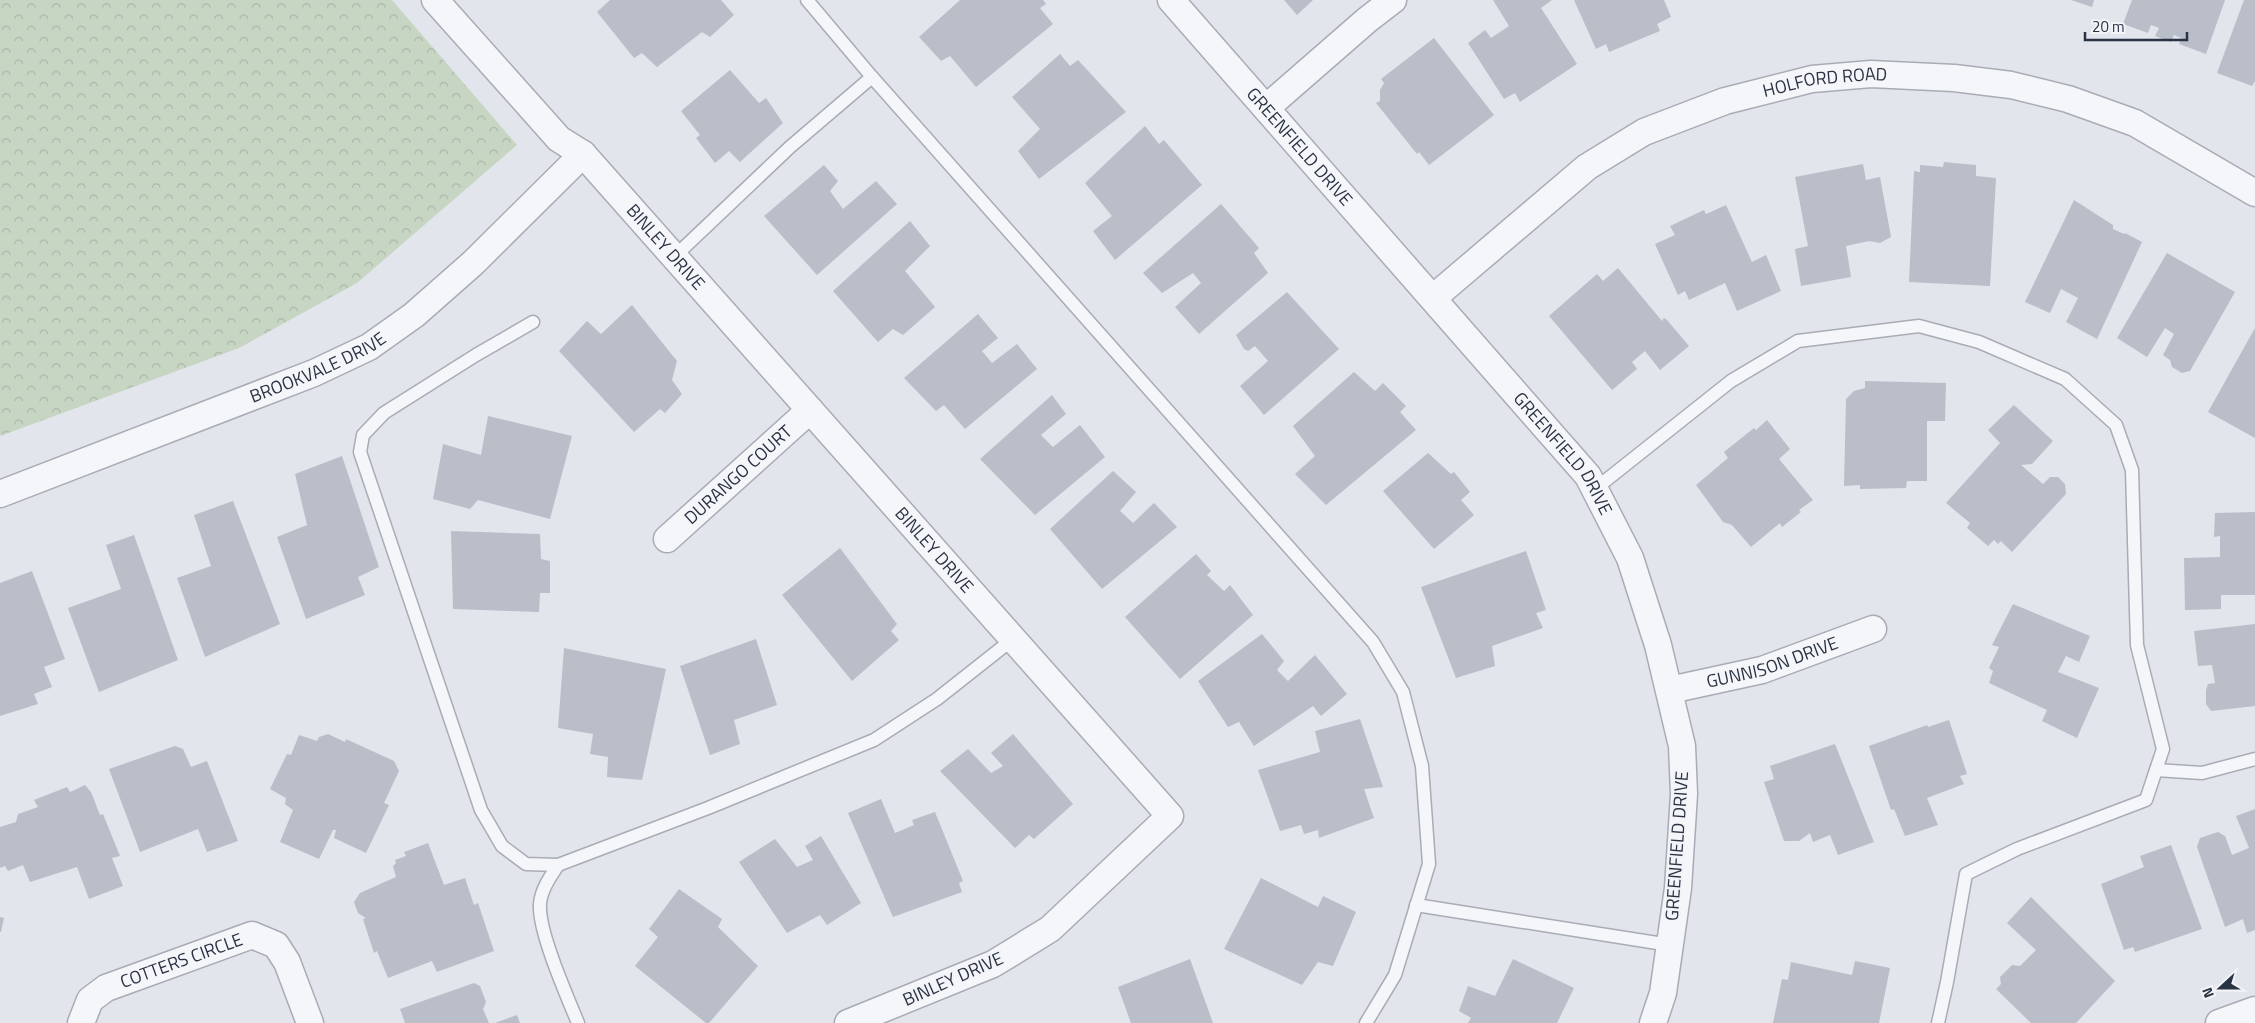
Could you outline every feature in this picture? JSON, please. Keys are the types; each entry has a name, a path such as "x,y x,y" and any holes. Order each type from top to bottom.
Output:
{"street":[{"name":"BINLEY DRIVE","path":"436,0 559,139 583,154 1170,816 1050,929 993,964 848,1023"},
{"name":"GREENFIELD DRIVE","path":"1171,0 1588,476 1630,558 1658,645 1682,746 1684,794 1678,888 1663,993 1653,1023"},
{"path":"1266,108 1367,20 1393,0"},
{"name":"HOLFORD ROAD","path":"1433,298 1587,167 1644,132 1725,101 1812,79 1871,74 1954,78 2011,85 2068,99 2135,123 2255,193"},
{"name":"BROOKVALE DRIVE","path":"0,494 314,373 369,347 414,315 458,276 583,154"},
{"name":"DURANGO COURT","path":"666,539 810,410"},
{"name":"GUNNISON DRIVE","path":"1670,690 1762,670 1873,629"},
{"name":"COTTERS CIRCLE","path":"82,1023 90,1000 106,988 252,935 276,945 288,962 310,1023"},
{"path":"2219,1023 2255,1010"}],"lane":[{"path":"807,0 872,77 1373,642 1403,692 1422,766 1429,864 1395,975 1366,1023"},
{"path":"674,257 790,147 872,77"},
{"path":"533,322 476,355 384,413 363,435 360,452 481,810 502,846 526,864 558,865 708,808 874,740 937,700 1013,639"},
{"path":"1595,488 1731,381 1798,341 1919,326 1979,342 2066,379 2116,425 2132,470 2137,644 2163,749 2146,800 2018,849 1966,874 1938,1023"},
{"path":"2156,770 2202,773 2255,759"},
{"path":"558,865 546,884 540,904 544,931 578,1023"},
{"path":"1416,905 1670,945"}],"green space":[{"path":"0,0 392,0 517,145 357,283 239,348 0,436"}],"building":[{"path":"610,0 721,0 734,15 710,37 702,32 657,67 642,53 634,58 597,12"},
{"path":"960,0 1043,0 1046,4 1040,8 1053,24 976,87 950,56 941,61 919,37"},
{"path":"1284,0 1313,0 1297,15"},
{"path":"1493,0 1552,0 1541,8 1577,64 1520,102 1515,93 1504,99 1468,43 1485,30 1491,38 1509,26"},
{"path":"1574,0 1664,0 1671,17 1657,24 1660,31 1609,52 1606,44 1596,49"},
{"path":"2071,0 2094,0 2092,7"},
{"path":"2132,0 2225,0 2206,54 2179,44 2181,38 2174,35 2171,42 2155,36 2159,28 2151,25 2148,33 2123,24"},
{"path":"2244,0 2255,0 2255,81 2252,86 2217,73"},
{"path":"1434,38 1494,115 1429,165 1419,152 1417,154 1376,103 1380,101 1380,90 1384,83 1381,79"},
{"path":"1060,54 1070,66 1078,60 1126,112 1039,179 1018,151 1040,129 1012,97"},
{"path":"730,70 759,103 766,98 783,123 740,162 729,151 715,163 696,138 700,135 681,111"},
{"path":"1145,126 1159,144 1164,140 1202,185 1115,260 1093,231 1112,216 1085,183"},
{"path":"1944,162 1976,165 1976,176 1996,178 1990,286 1909,282 1914,171 1920,172 1920,165 1943,167"},
{"path":"1863,164 1866,180 1880,177 1891,237 1880,243 1869,241 1846,246 1851,277 1801,286 1795,249 1808,246 1795,177"},
{"path":"824,165 838,181 830,191 843,209 876,181 897,204 817,275 764,216"},
{"path":"2074,200 2113,225 2113,229 2142,242 2097,339 2066,322 2078,298 2061,289 2050,313 2025,302"},
{"path":"1221,204 1259,248 1254,253 1268,273 1199,334 1175,307 1201,283 1193,273 1162,293 1143,273"},
{"path":"1726,205 1752,262 1766,255 1781,291 1737,311 1725,283 1689,300 1685,291 1678,295 1655,244 1675,235 1670,226 1704,210 1706,214"},
{"path":"910,221 930,246 905,271 935,307 903,335 893,329 878,342 833,291"},
{"path":"2167,253 2235,292 2190,371 2182,373 2172,367 2170,360 2163,355 2174,334 2165,328 2147,357 2117,338"},
{"path":"1618,268 1662,321 1664,318 1667,320 1689,346 1660,370 1645,351 1632,362 1637,369 1612,390 1549,316 1597,274 1603,281"},
{"path":"1287,292 1339,349 1264,415 1240,386 1268,361 1255,346 1248,351 1244,349 1236,335"},
{"path":"632,305 677,361 672,380 682,394 665,413 660,409 634,432 559,351 587,321 601,334"},
{"path":"978,314 998,338 982,351 992,363 1017,344 1037,369 965,429 944,405 936,411 904,378"},
{"path":"2255,328 2255,438 2208,412"},
{"path":"1354,372 1375,391 1383,383 1406,406 1400,412 1416,430 1326,505 1295,474 1315,456 1293,426"},
{"path":"1865,381 1946,383 1945,421 1927,421 1927,481 1907,481 1906,488 1860,489 1860,485 1844,486 1846,399 1854,391 1865,388"},
{"path":"1052,395 1066,414 1041,435 1053,447 1080,425 1105,457 1035,515 980,459"},
{"path":"2014,405 2053,441 2032,464 2021,465 2043,484 2050,477 2058,477 2065,484 2066,494 2012,552 2001,541 1998,544 1994,540 1988,546 1967,528 1970,523 1946,503 2000,443 1988,430"},
{"path":"488,416 572,436 550,519 478,500 470,509 433,499 443,444 481,455"},
{"path":"1767,420 1790,449 1779,459 1813,500 1799,510 1801,512 1782,527 1780,523 1751,547 1732,525 1723,522 1696,485 1728,458 1724,452"},
{"path":"1428,453 1451,474 1454,472 1470,492 1461,500 1474,515 1434,549 1383,491"},
{"path":"342,456 379,567 358,577 365,595 306,619 277,537 307,525 295,474"},
{"path":"1113,471 1136,492 1120,511 1133,523 1154,503 1177,527 1102,589 1050,529"},
{"path":"233,501 280,624 205,657 177,578 211,566 194,515"},
{"path":"2255,512 2255,595 2221,595 2221,609 2185,610 2184,558 2220,557 2220,536 2214,537 2215,513"},
{"path":"451,531 540,534 541,559 550,561 550,593 540,593 539,612 453,609"},
{"path":"134,535 178,660 99,692 68,608 121,589 106,545"},
{"path":"840,548 897,624 891,631 899,640 852,681 782,595"},
{"path":"1526,551 1546,610 1536,613 1543,628 1492,646 1495,666 1456,678 1421,587"},
{"path":"1196,554 1211,571 1207,575 1224,591 1230,585 1253,615 1180,679 1125,617"},
{"path":"32,571 65,659 44,667 52,687 34,694 38,704 0,716 0,583"},
{"path":"2013,604 2090,636 2079,662 2066,656 2058,672 2099,688 2077,738 2042,721 2047,710 1989,683 1993,671 1989,668 1999,647 1992,645"},
{"path":"2255,624 2255,706 2211,711 2206,704 2206,690 2208,684 2215,683 2212,665 2198,666 2194,631"},
{"path":"1262,634 1284,661 1277,670 1288,681 1315,655 1347,694 1321,716 1313,706 1254,746 1239,722 1228,727 1198,681"},
{"path":"756,639 777,705 734,720 740,744 710,755 680,666"},
{"path":"564,648 666,669 642,780 607,777 608,757 590,754 593,734 558,728"},
{"path":"1360,719 1383,787 1364,789 1374,818 1319,838 1318,830 1304,834 1301,825 1280,831 1258,770 1320,752 1315,731"},
{"path":"1949,720 1967,774 1960,776 1964,784 1927,798 1938,825 1905,836 1894,809 1891,810 1869,746 1927,725 1928,727"},
{"path":"328,734 345,742 346,739 394,761 399,771 384,803 389,805 366,853 334,838 336,830 333,830 319,859 280,842 293,810 285,804 286,798 270,789 287,754 291,755 299,735 317,741 319,737"},
{"path":"1013,734 1073,804 1034,839 1029,835 1015,848 940,771 968,749 991,773 1003,766 991,753"},
{"path":"1835,744 1874,842 1838,855 1830,835 1813,842 1810,833 1799,841 1784,841 1764,782 1774,779 1770,766"},
{"path":"175,746 183,749 191,767 207,761 238,841 207,852 198,829 140,852 109,769"},
{"path":"85,785 91,792 100,815 103,814 120,856 112,858 123,886 89,899 77,867 30,882 23,865 8,871 5,866 0,868 0,827 16,822 18,814 38,807 34,800 67,787 70,792"},
{"path":"881,799 895,833 914,825 912,820 935,812 963,881 959,883 962,892 893,917 848,813"},
{"path":"2255,809 2255,930 2247,933 2243,919 2225,927 2197,847 2200,838 2218,832 2225,836 2232,855 2249,848 2236,816"},
{"path":"821,836 861,903 827,925 820,915 787,933 739,862 775,839 797,867 813,860 805,846"},
{"path":"428,843 444,885 465,878 474,905 478,903 494,951 437,972 432,961 388,978 377,951 374,953 363,919 366,918 358,913 354,902 360,893 396,877 393,866 396,863 395,860 406,856 404,852"},
{"path":"2171,845 2202,929 2135,952 2133,947 2124,950 2101,884 2144,867 2140,856"},
{"path":"1261,878 1318,907 1323,896 1356,912 1333,966 1318,962 1302,985 1224,949"},
{"path":"679,889 722,919 718,927 758,966 709,1023 706,1023 635,966 658,937 649,929"},
{"path":"2031,897 2115,981 2076,1023 2031,1023 1996,989 2001,984 2000,977 2012,965 2020,966 2036,950 2007,923"},
{"path":"0,917 4,918 1,932 0,932"},
{"path":"1190,959 1213,1023 1131,1023 1118,987"},
{"path":"1513,959 1574,988 1557,1023 1468,1023 1471,1018 1459,1011 1468,986 1495,996"},
{"path":"1855,961 1890,968 1879,1023 1773,1023 1782,979 1788,980 1791,962 1852,975"},
{"path":"474,983 480,986 486,1002 483,1009 489,1023 405,1023 400,1009"},
{"path":"517,1015 520,1023 495,1023"}]}
